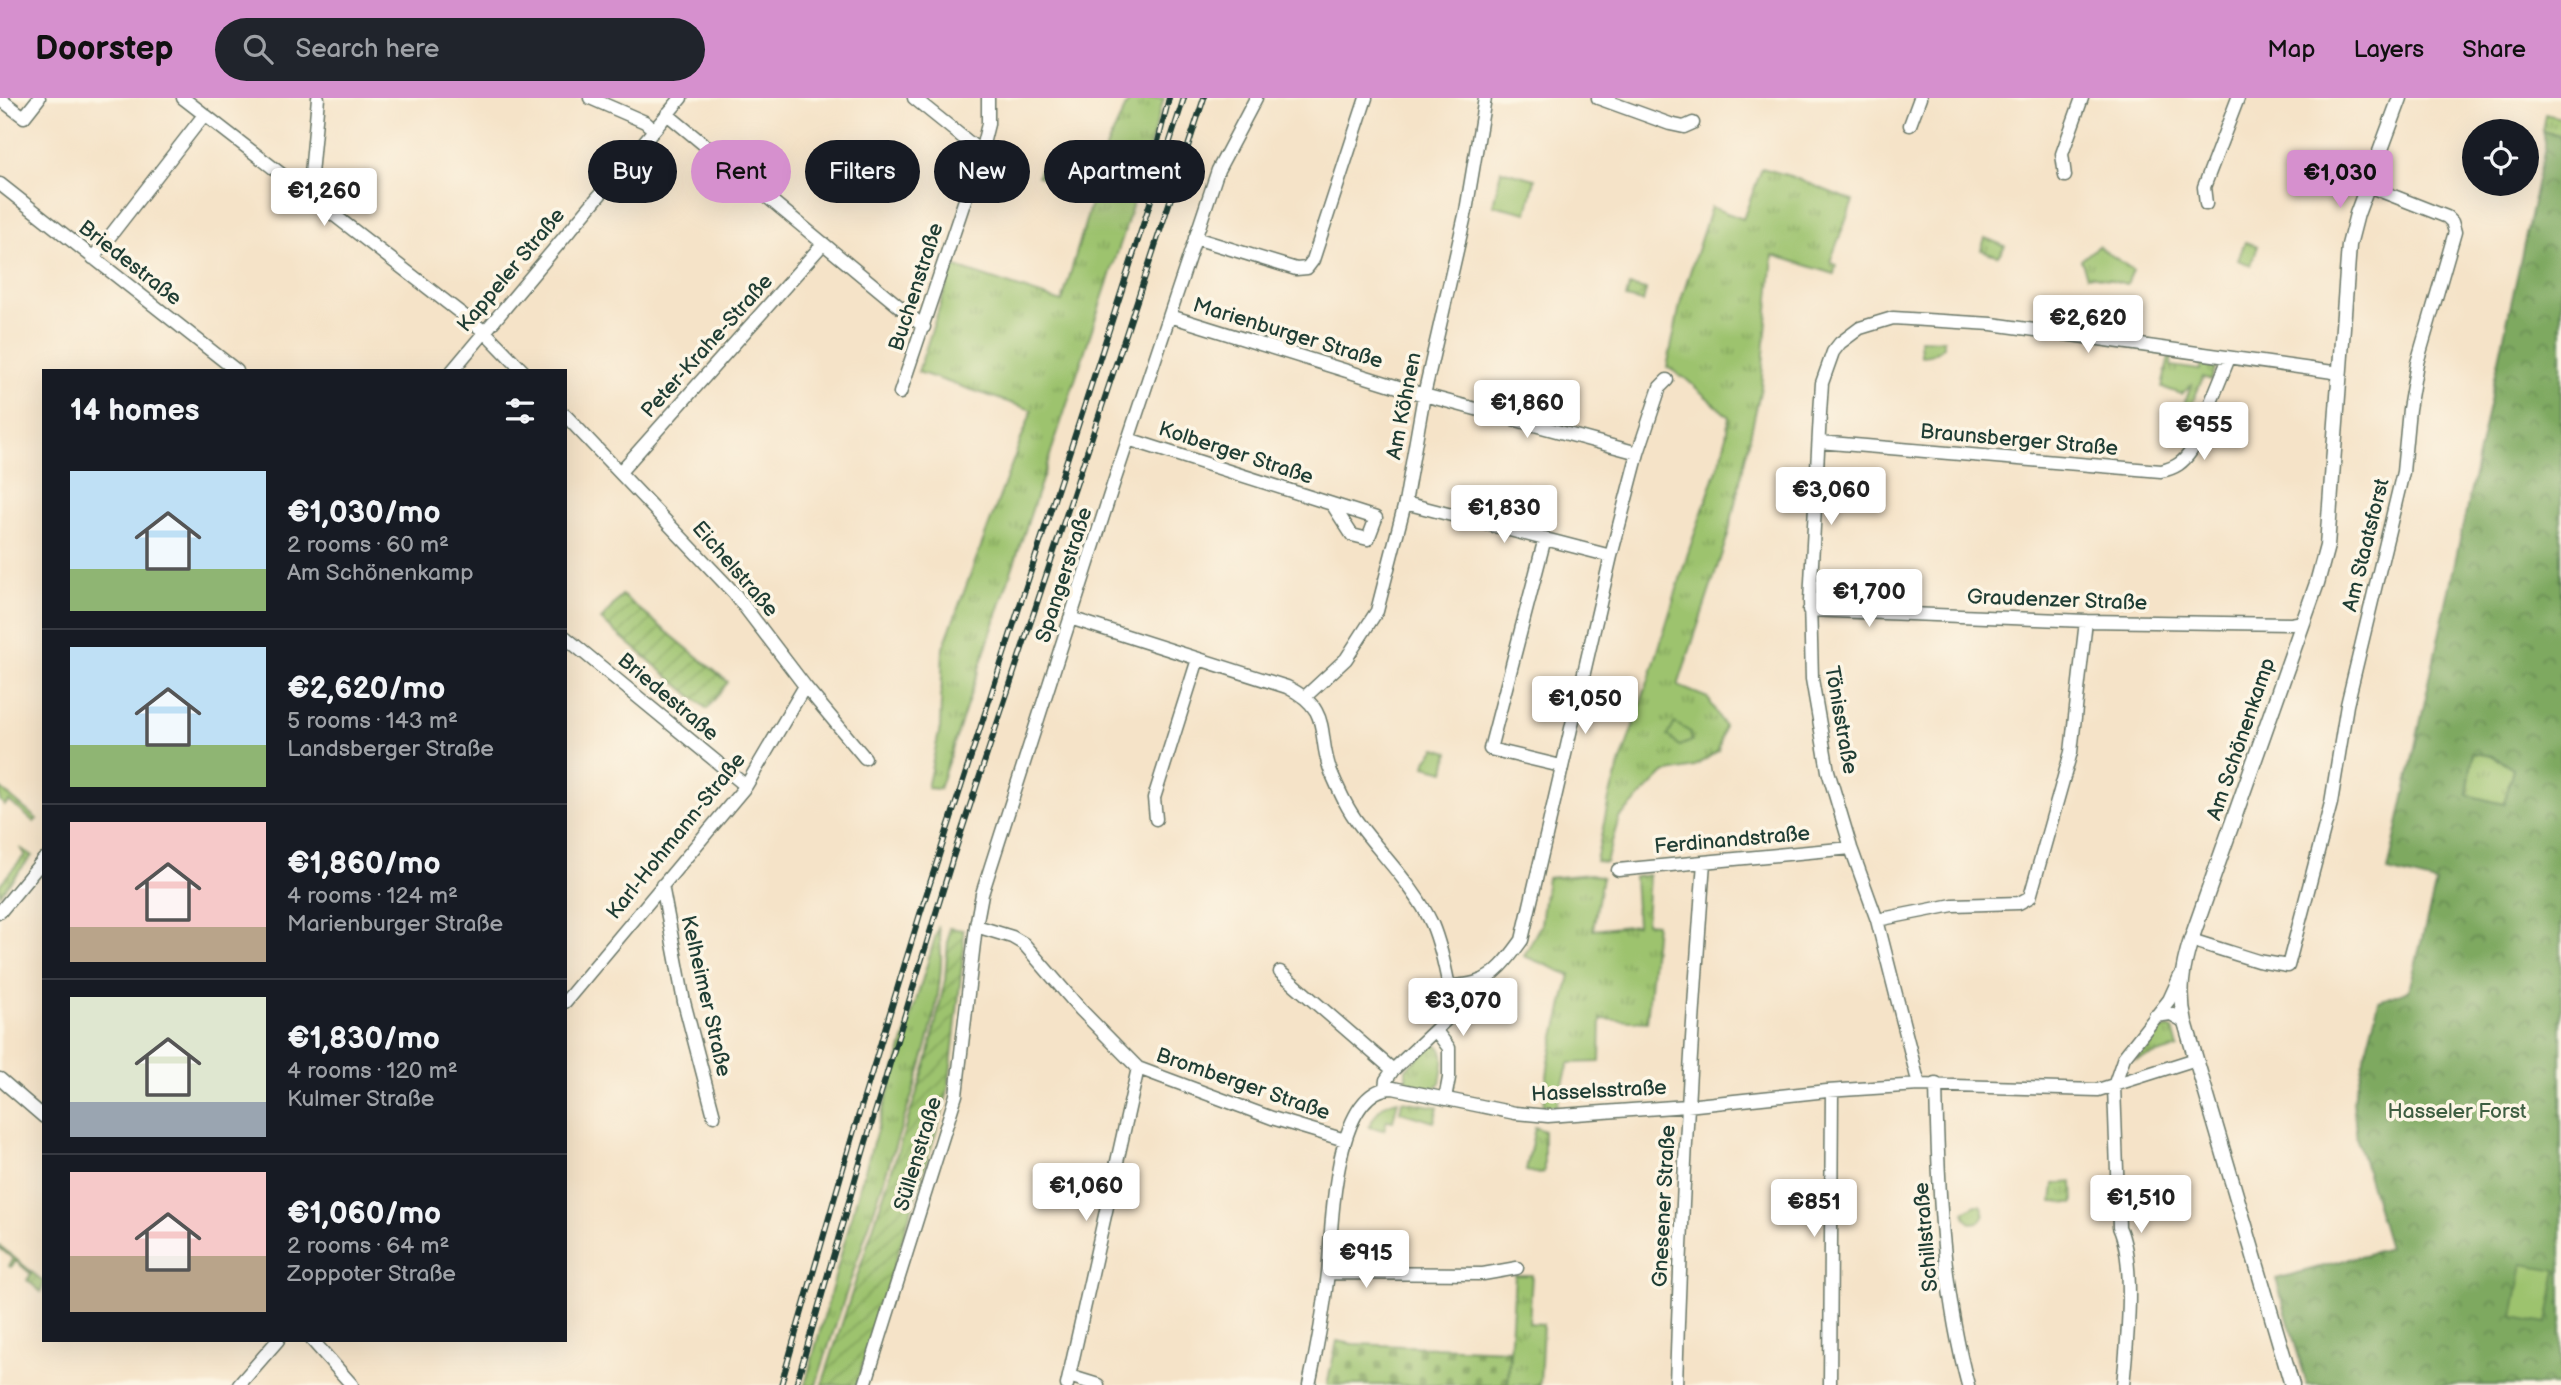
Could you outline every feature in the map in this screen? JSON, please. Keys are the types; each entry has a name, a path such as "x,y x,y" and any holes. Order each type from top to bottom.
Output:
{"main road":[{"name":"Am Schönenkamp","path":"2292,1385 2185,1022 2181,1000 2182,973 2327,546 2349,245 2357,214 2400,98"}],"street":[{"path":"2,104 24,117 38,98"},
{"path":"183,98 485,332 521,369"},
{"path":"309,196 318,98"},
{"path":"590,98 645,121 654,130"},
{"name":"Kappeler Straße","path":"454,369 681,98"},
{"path":"914,98 966,140"},
{"name":"Buchenstraße","path":"984,140 988,124 988,98"},
{"name":"Spangerstraße","path":"976,926 982,894 1195,238 1218,170 1256,98"},
{"path":"1195,238 1296,270 1307,268 1313,260 1366,98"},
{"name":"Am Köhnen","path":"1306,696 1346,659 1377,611 1405,503 1424,396 1466,211 1485,98"},
{"path":"1598,98 1670,124 1684,127 1693,123"},
{"path":"1910,125 1920,98"},
{"path":"2065,176 2062,154 2082,98"},
{"path":"2206,204 2204,187 2238,98"},
{"path":"667,114 924,327"},
{"path":"93,258 204,115"},
{"name":"Briedestraße","path":"0,184 234,369"},
{"name":"Am Staatsforst","path":"2191,940 2258,961 2288,966 2331,803 2347,705 2403,472 2417,363 2455,232 2447,217 2368,186"},
{"name":"Buchenstraße","path":"900,393 964,203"},
{"name":"Peter-Krahe-Straße","path":"620,472 822,245"},
{"name":"Marienburger Straße","path":"1170,316 1424,396 1638,453"},
{"name":"Tönisstraße","path":"1919,1085 1877,920 1851,848 1824,753 1812,679 1810,610 1822,383 1833,352 1860,328 1893,318 1992,324 2229,358"},
{"path":"2229,358 2340,373"},
{"name":"Braunsberger Straße","path":"1819,442 2161,471 2173,469 2183,462 2191,451 2229,358"},
{"path":"1449,986 1477,982 1485,978 1497,969 1522,940 1611,556 1638,453 1660,387 1667,380"},
{"name":"Eichelstraße","path":"567,417 734,593 864,758"},
{"name":"Kolberger Straße","path":"1128,439 1332,504"},
{"path":"1405,503 1611,556"},
{"path":"1545,538 1490,749 1561,765"},
{"name":"Graudenzer Straße","path":"1810,610 2086,621 2303,622"},
{"path":"1070,618 1287,687 1306,696 1323,724 1329,766 1341,796 1357,822 1412,892 1432,925 1449,986 1450,1013 1436,1031 1393,1070 1385,1088 1366,1101 1345,1140 1332,1206 1328,1273 1309,1385"},
{"path":"1877,920 1953,905 2019,903 2029,897 2071,752 2086,621"},
{"name":"Briedestraße","path":"567,638 746,786"},
{"path":"1156,819 1154,798 1198,659"},
{"name":"Karl-Hohmann-Straße","path":"567,1000 746,786 805,686"},
{"name":"Ferdinandstraße","path":"1618,870 1851,848"},
{"path":"0,912 42,861"},
{"name":"Gnesener Straße","path":"1675,1385 1687,1106 1704,862"},
{"name":"Kelheimer Straße","path":"662,886 684,1002 714,1116"},
{"name":"Bromberger Straße","path":"976,926 1012,937 1024,944 1081,1010 1138,1068 1272,1118 1345,1140"},
{"name":"Süllenstraße","path":"865,1385 956,1095 976,926"},
{"path":"1280,972 1393,1070"},
{"path":"2090,1089 2121,1063 2172,995 2182,973"},
{"path":"2155,1016 2171,1014 2185,1022"},
{"path":"1436,1031 1449,1048 1444,1099"},
{"name":"Hasselsstraße","path":"1385,1088 1539,1115 1687,1106 1832,1091 1937,1084 2105,1089 2196,1059"},
{"path":"2121,1063 2131,1080"},
{"path":"2121,1063 2114,1086 2119,1227 2126,1242 2128,1302 2123,1385"},
{"path":"1098,1385 1068,1380 1138,1068"},
{"path":"0,1080 42,1115"},
{"name":"Schillstraße","path":"1937,1084 1945,1267 1959,1353 1968,1385"},
{"path":"1830,1385 1832,1091"},
{"path":"1328,1273 1483,1274 1517,1268"},
{"path":"239,1385 276,1342"},
{"path":"314,1342 352,1385"}],"green space":[{"path":"1130,98 1164,98 1152,140 1110,140"},
{"path":"2545,114 2561,118 2561,136 2542,131"},
{"name":"Hasseler Forst","path":"2542,131 2561,136 2561,1385 2307,1385 2276,1279 2389,1248 2357,1140 2353,1101 2379,1001 2409,990 2436,883 2388,871 2534,196 2539,196 2539,175 2545,147","holes":["2473,753 2493,756 2513,768 2504,804 2467,795"]},
{"path":"1041,164 1044,165 1044,178 1038,176"},
{"path":"1762,168 1853,201 1830,262 1836,265 1834,274 1773,255 1761,387 1728,535 1678,686 1708,698 1724,726 1718,751 1694,767 1664,773 1619,818 1606,862 1596,861 1610,794 1724,449 1729,417 1686,379 1667,367 1681,300 1711,207 1743,219"},
{"path":"1501,170 1535,179 1527,213 1493,205"},
{"path":"1091,203 1133,203 939,789 927,788 940,728 943,648 1032,410 918,372 953,266 1062,302"},
{"path":"1985,238 2005,246 1998,256 1981,250"},
{"path":"2245,242 2258,246 2251,265 2238,260"},
{"path":"2098,246 2133,270 2127,284 2087,276 2081,260"},
{"path":"1629,286 1646,290 1643,302 1626,298"},
{"path":"1920,339 1944,340 1944,347 1930,355 1921,356"},
{"path":"2169,357 2172,357 2171,366 2200,370 2201,362 2214,364 2216,367 2211,380 2203,377 2192,404 2200,408 2197,414 2183,407 2191,386 2181,394 2162,387"},
{"path":"622,595 728,682 707,709 601,620"},
{"path":"1675,723 1690,732 1692,741 1680,746 1668,735"},
{"path":"1436,748 1449,752 1445,771 1425,766"},
{"path":"2473,753 2493,756 2513,768 2504,804 2467,796"},
{"path":"0,788 37,819 34,822 9,801 5,805 0,801"},
{"path":"20,848 32,856 0,894 0,884 25,855"},
{"path":"1591,874 1602,877 1593,930 1637,925 1634,877 1649,875 1646,923 1656,924 1647,1022 1601,1019 1600,1062 1569,1063 1556,1107 1543,1107 1549,1061 1570,975 1524,956 1541,924 1547,878"},
{"path":"938,928 940,982 935,1013 918,1077 816,1385 805,1385 861,1183"},
{"path":"949,928 963,930 964,948 945,1104 856,1385 822,1385 928,1058 945,980"},
{"path":"2168,1027 2173,1029 2178,1048 2136,1060 2158,1032"},
{"path":"1434,1043 1442,1050 1443,1055 1440,1083 1434,1089 1411,1084 1406,1080 1406,1069"},
{"path":"1398,1100 1393,1121 1387,1120 1384,1130 1369,1127 1380,1109"},
{"path":"1402,1101 1438,1107 1434,1122 1400,1112"},
{"path":"1535,1127 1544,1131 1544,1172 1540,1174 1526,1171"},
{"path":"2073,1182 2074,1203 2052,1202 2054,1184"},
{"path":"1980,1205 1983,1216 1980,1222 1971,1223 1964,1212"},
{"path":"0,1248 42,1280 41,1292 27,1280 31,1274 16,1261 9,1266 13,1259"},
{"path":"2523,1264 2557,1270 2547,1323 2513,1317"},
{"path":"1515,1275 1532,1275 1529,1323 1543,1324 1540,1385 1508,1385"},
{"path":"1337,1341 1353,1344 1509,1350 1508,1385 1327,1385"}],"railway":[{"path":"1158,140 1169,98"},
{"path":"781,1385 920,914 1184,98"},
{"path":"796,1385 866,1142 953,857 1204,98"}]}
